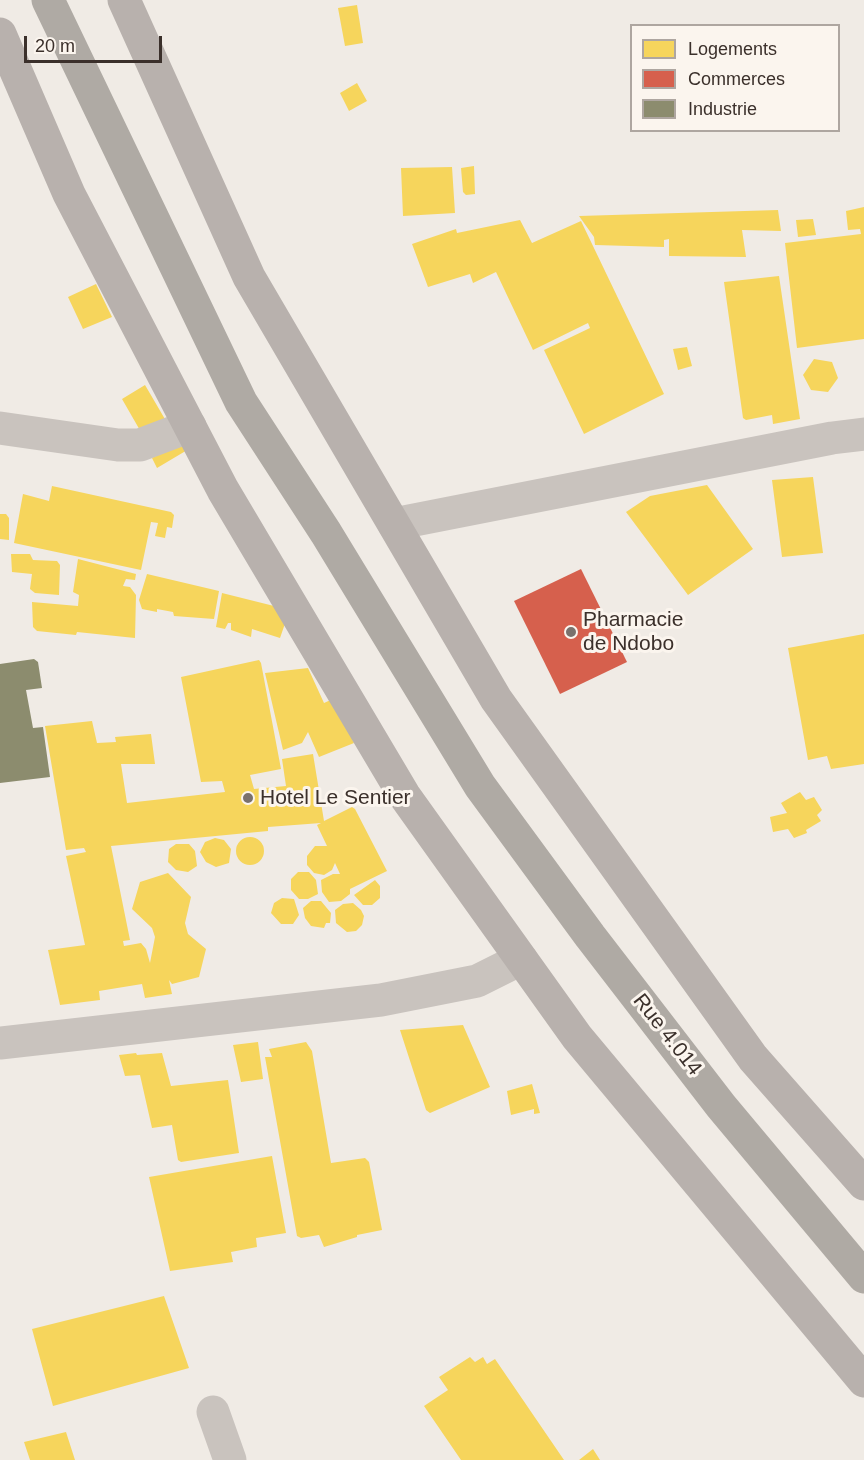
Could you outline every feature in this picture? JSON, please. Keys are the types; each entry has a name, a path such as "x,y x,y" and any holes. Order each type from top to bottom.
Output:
{"highway":[{"name":"Rue 4.014","path":"48,0 242,402 327,534 480,786 590,936 721,1106 864,1277"}],"main road":[{"path":"123,0 249,278 496,699 753,1058 864,1184"},
{"path":"0,34 69,194 223,490 404,795 577,1037 864,1381"}],"street":[{"path":"0,428 118,445 140,445 190,426"},
{"path":"394,524 832,438 864,434"},
{"path":"0,1043 381,1000 477,981 521,959"},
{"path":"213,1412 230,1460"}],"building: Logements":[{"path":"357,5 363,43 345,46 338,8"},
{"path":"357,83 367,101 349,111 340,93"},
{"path":"474,166 475,194 466,195 463,192 461,168"},
{"path":"452,167 455,213 403,216 401,168"},
{"path":"864,207 864,339 797,348 785,243 861,234 860,229 848,230 846,211"},
{"path":"778,210 781,231 742,230 746,257 669,256 669,239 664,240 664,247 595,245 594,237 579,216"},
{"path":"813,219 816,235 798,237 796,220"},
{"path":"520,220 532,243 581,221 664,394 584,434 544,350 590,328 588,323 533,350 496,272 473,283 470,274 428,287 412,244 456,229 457,233"},
{"path":"779,276 800,419 773,424 772,415 746,420 743,418 724,282"},
{"path":"96,284 112,317 83,329 68,297"},
{"path":"687,347 692,366 678,370 673,349"},
{"path":"814,359 832,362 838,378 828,392 811,390 803,375"},
{"path":"145,385 169,426 145,439 122,399"},
{"path":"189,438 194,446 157,468 152,458"},
{"path":"813,477 823,553 782,557 772,480"},
{"path":"707,485 753,549 688,595 626,512 650,496"},
{"path":"52,486 171,512 174,515 172,528 167,527 165,538 155,536 158,523 151,522 141,570 14,543 23,494 49,501"},
{"path":"0,514 6,514 9,518 9,540 0,539"},
{"path":"11,554 30,554 33,560 57,561 60,565 59,595 35,593 30,589 32,574 12,572"},
{"path":"78,559 136,574 135,580 126,579 123,586 130,587 136,595 135,638 77,632 76,635 37,631 33,627 32,602 78,606 79,595 73,592"},
{"path":"147,574 219,591 214,619 174,616 173,612 142,609 139,600"},
{"path":"222,593 289,612 280,638 252,629 251,637 231,630 231,623 228,623 225,629 216,627"},
{"path":"864,634 864,764 831,769 827,756 808,760 788,648"},
{"name":"Hotel Le Sentier","path":"259,660 281,769 250,775 254,789 286,786 282,759 313,754 324,821 352,807 355,809 387,871 350,889 350,894 341,901 329,902 322,892 321,880 333,874 340,874 335,863 332,870 324,875 314,873 307,865 307,856 315,846 327,846 317,825 321,823 268,827 268,831 111,846 130,940 123,941 124,946 141,943 146,949 150,963 155,937 152,928 132,909 140,882 168,873 191,897 185,923 188,934 206,949 199,977 172,984 169,980 172,994 145,998 142,984 99,991 100,1000 60,1005 48,950 85,945 66,856 86,852 84,848 66,850 45,726 92,721 97,743 116,742 115,737 151,734 155,764 121,764 127,803 225,792 222,781 201,782 181,677"},
{"path":"308,668 324,703 335,698 354,743 319,757 308,732 302,743 283,750 265,673"},
{"path":"800,792 806,800 814,797 822,810 817,815 821,821 806,830 807,833 794,838 788,829 773,832 770,817 787,813 781,803"},
{"path":"250,837 260,841 264,851 260,861 250,865 240,861 236,851 240,841"},
{"path":"215,838 224,840 231,849 229,863 216,867 206,862 200,852 205,842"},
{"path":"176,844 189,844 195,851 197,866 188,872 176,870 168,862 169,849"},
{"path":"298,872 309,872 316,880 318,894 308,899 299,899 291,890 291,879"},
{"path":"375,880 380,886 380,898 372,905 363,905 354,895"},
{"path":"282,898 294,899 299,915 293,924 281,924 271,913 274,903"},
{"path":"311,901 321,901 331,913 330,923 326,923 324,928 311,926 305,918 303,908"},
{"path":"353,903 364,916 362,925 356,931 347,932 336,923 335,910 343,904"},
{"path":"463,1025 490,1087 430,1113 426,1110 400,1030"},
{"path":"258,1042 263,1079 241,1082 233,1045"},
{"path":"306,1042 312,1051 331,1163 365,1158 369,1162 382,1230 357,1235 357,1237 324,1247 319,1235 301,1238 297,1236 265,1057 272,1057 269,1049"},
{"path":"136,1053 137,1055 162,1053 171,1086 228,1080 239,1153 181,1162 178,1160 172,1125 152,1128 140,1075 125,1076 119,1055"},
{"path":"532,1084 540,1113 534,1114 534,1109 511,1115 507,1091"},
{"path":"272,1156 286,1233 256,1238 257,1247 231,1252 233,1262 170,1271 149,1177"},
{"path":"164,1296 189,1368 53,1406 32,1329"},
{"path":"470,1357 475,1362 483,1357 487,1364 495,1359 564,1460 461,1460 424,1406 448,1390 439,1377"},
{"path":"66,1432 75,1460 30,1460 24,1442"},
{"path":"593,1449 600,1460 579,1460"}],"building: Commerces":[{"name":"Pharmacie de Ndobo","path":"581,569 627,662 560,694 514,601"}],"building: Industrie":[{"path":"34,659 38,662 42,688 26,690 33,728 43,727 50,777 0,783 0,664"}],"place":[{"name":"Pharmacie de Ndobo","path":"571,632"},
{"name":"Hotel Le Sentier","path":"248,798"}]}
